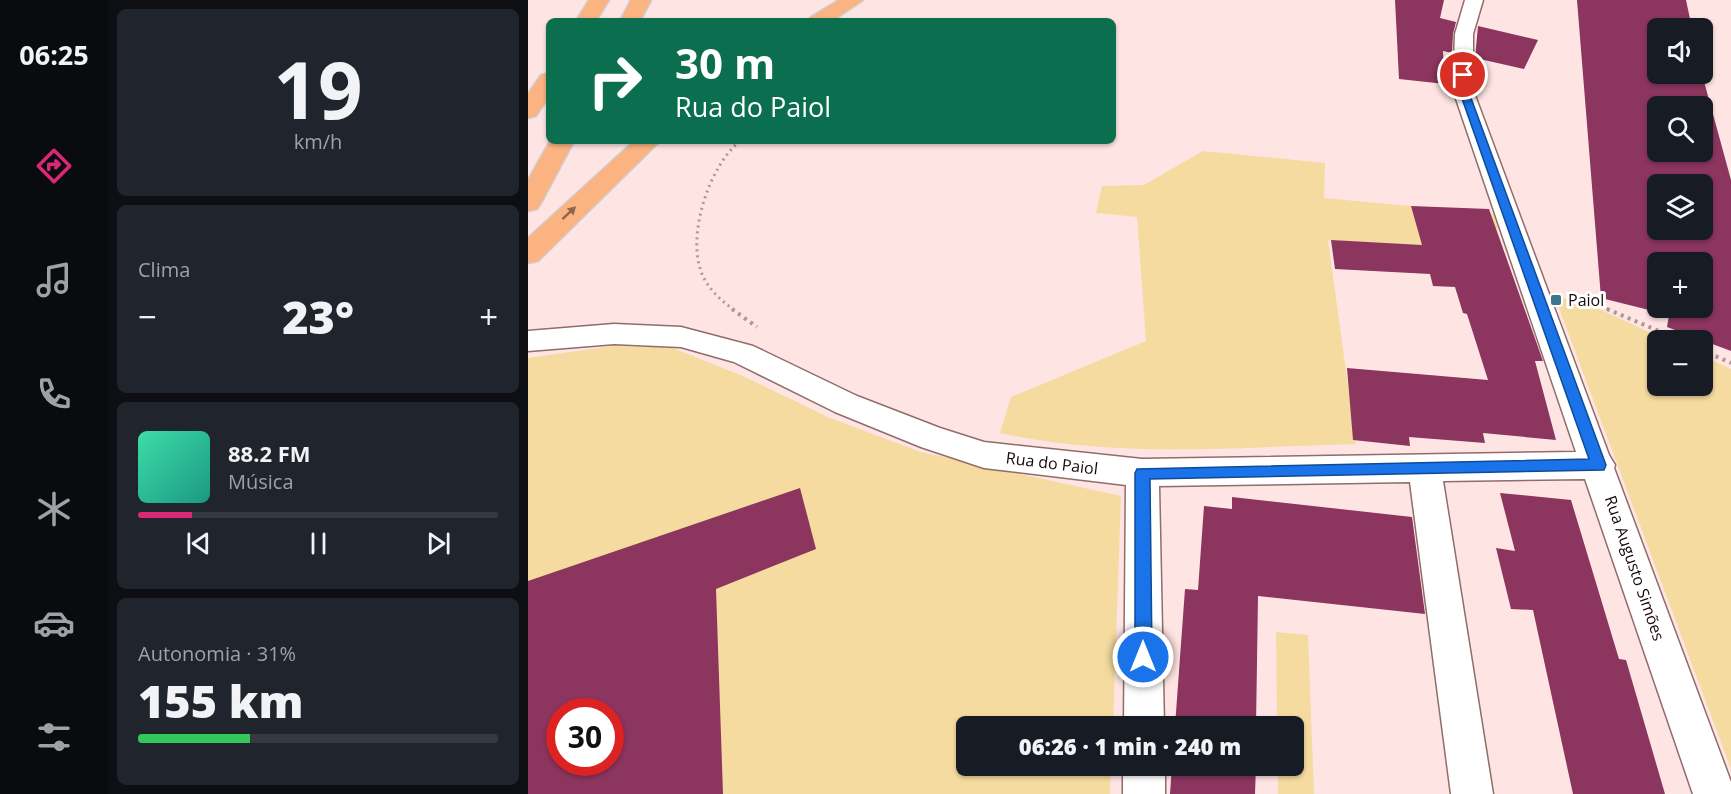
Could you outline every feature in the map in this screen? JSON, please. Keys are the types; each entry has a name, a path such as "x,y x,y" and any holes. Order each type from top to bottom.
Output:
{"highway":[{"path":"588,18 599,0"},
{"path":"632,18 641,0"},
{"path":"823,18 853,0"},
{"path":"528,111 546,84"},
{"path":"528,203 560,144"},
{"path":"528,254 645,144"}],"street":[{"name":"Rua Augusto Simões","path":"1474,0 1464,34 1463,90 1599,465 1714,794"},
{"name":"Rua do Paiol","path":"528,341 614,334 681,337 743,354 846,404 932,438 984,455 1142,473 1599,465"},
{"path":"1425,468 1472,794"},
{"path":"1142,473 1144,716"},
{"path":"1144,776 1144,794"}],"path":[{"path":"736,144 728,150 710,183 697,244 702,274 713,293 765,333"},
{"path":"1529,275 1657,330"},
{"path":"1713,355 1731,363"}],"shaded area":[{"path":"1203,151 1325,163 1324,198 1496,214 1500,229 1470,227 1426,246 1328,240 1356,444 1222,449 1133,449 1044,441 1000,433 1011,397 1146,341 1137,217 1096,213 1102,186 1144,185"},
{"path":"1573,297 1647,331 1647,396 1713,396 1713,361 1731,369 1731,769 1556,300"},
{"path":"612,346 670,347 743,376 830,418 921,452 1121,496 1113,716 956,716 956,776 1111,776 1110,794 528,794 528,358"},
{"path":"1276,632 1308,635 1314,794 1278,794 1278,776 1304,776 1304,716 1277,716"}],"building":[{"path":"1395,0 1444,0 1440,18 1456,22 1452,53 1443,51 1445,84 1399,79"},
{"path":"1577,0 1686,0 1690,18 1647,18 1647,84 1705,84 1708,96 1647,96 1647,162 1713,162 1713,114 1731,180 1731,351 1713,344 1713,330 1675,330 1667,327 1668,318 1713,318 1713,252 1647,252 1647,310 1601,298"},
{"path":"1478,26 1538,40 1524,69 1475,58"},
{"path":"1411,206 1489,209 1543,361 1535,361 1556,440 1483,433 1485,443 1409,437 1410,446 1353,440 1347,368 1488,380 1467,314 1463,313 1455,287 1433,286 1430,274 1335,269 1331,240 1422,245"},
{"path":"800,488 816,549 716,589 723,794 528,794 528,581"},
{"path":"1500,493 1571,500 1619,659 1626,660 1665,794 1573,794 1533,610 1511,609 1496,548 1515,551"},
{"path":"1232,497 1412,517 1425,614 1258,596 1256,716 1176,716 1185,589 1198,590 1204,506 1232,509"},
{"path":"1171,776 1256,776 1255,794 1170,794"}],"place":[{"name":"Paiol","path":"1556,300"}],"route":[{"path":"1143,657 1142,473 1599,465 1463,90 1463,75"}]}
